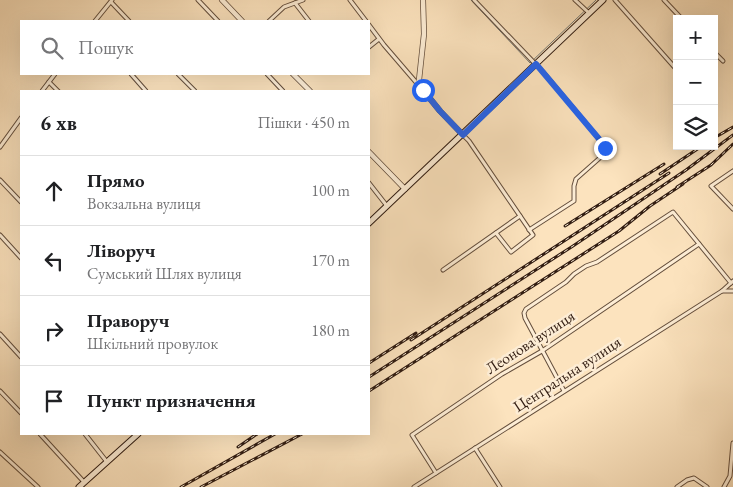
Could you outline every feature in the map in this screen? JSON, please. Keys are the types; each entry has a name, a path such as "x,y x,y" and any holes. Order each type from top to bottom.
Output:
{"main road":[{"path":"370,222 603,0"},
{"path":"78,487 137,435"}],"street":[{"path":"198,0 217,20"},
{"path":"222,0 241,20"},
{"path":"270,20 278,11 303,0"},
{"path":"350,0 365,20"},
{"path":"423,0 424,34 418,80 423,90"},
{"path":"474,0 536,64 605,146 602,156 576,179 574,201 529,230"},
{"path":"575,0 590,13"},
{"path":"615,0 673,65"},
{"path":"664,0 678,15"},
{"path":"96,20 112,1 128,20"},
{"path":"295,3 308,20"},
{"path":"370,26 440,111 469,141 533,235 511,252 496,233"},
{"path":"370,46 379,39"},
{"path":"718,56 723,61"},
{"path":"43,90 54,75"},
{"path":"132,75 145,90"},
{"path":"179,75 193,90"},
{"path":"268,75 282,90"},
{"path":"294,75 309,90"},
{"path":"49,82 57,90"},
{"path":"0,147 20,119"},
{"path":"370,153 404,189"},
{"path":"733,171 711,186 733,209"},
{"path":"0,180 20,201"},
{"path":"370,184 387,206"},
{"path":"564,391 524,313 526,309 586,266 597,262 670,213 675,214 732,282"},
{"path":"443,270 520,216"},
{"path":"0,236 20,257"},
{"name":"Леонова вулиця","path":"436,473 412,435 699,244"},
{"name":"Центральна вулиця","path":"414,487 722,291 732,282"},
{"path":"722,291 733,291"},
{"path":"0,334 20,356"},
{"path":"0,391 20,412"},
{"path":"41,435 84,482"},
{"path":"86,435 107,462"},
{"path":"724,487 731,478 733,443"},
{"path":"476,448 500,487"},
{"path":"0,452 38,487"},
{"path":"677,487 687,480 694,478 707,487"}],"waterway":[{"path":"471,0 530,63 596,0"}],"railway":[{"path":"718,136 733,127"},
{"path":"370,376 573,246 686,170 733,135"},
{"path":"677,187 711,165 733,144"},
{"path":"660,174 696,150"},
{"path":"565,226 664,164"},
{"path":"411,340 669,173"},
{"path":"370,390 619,231 650,206 683,184"},
{"path":"370,362 416,333"},
{"path":"238,447 256,435"},
{"path":"181,487 273,435"},
{"path":"201,487 300,435"}],"route":[{"path":"423,90 463,135 536,64 592,128 605,148"}]}
